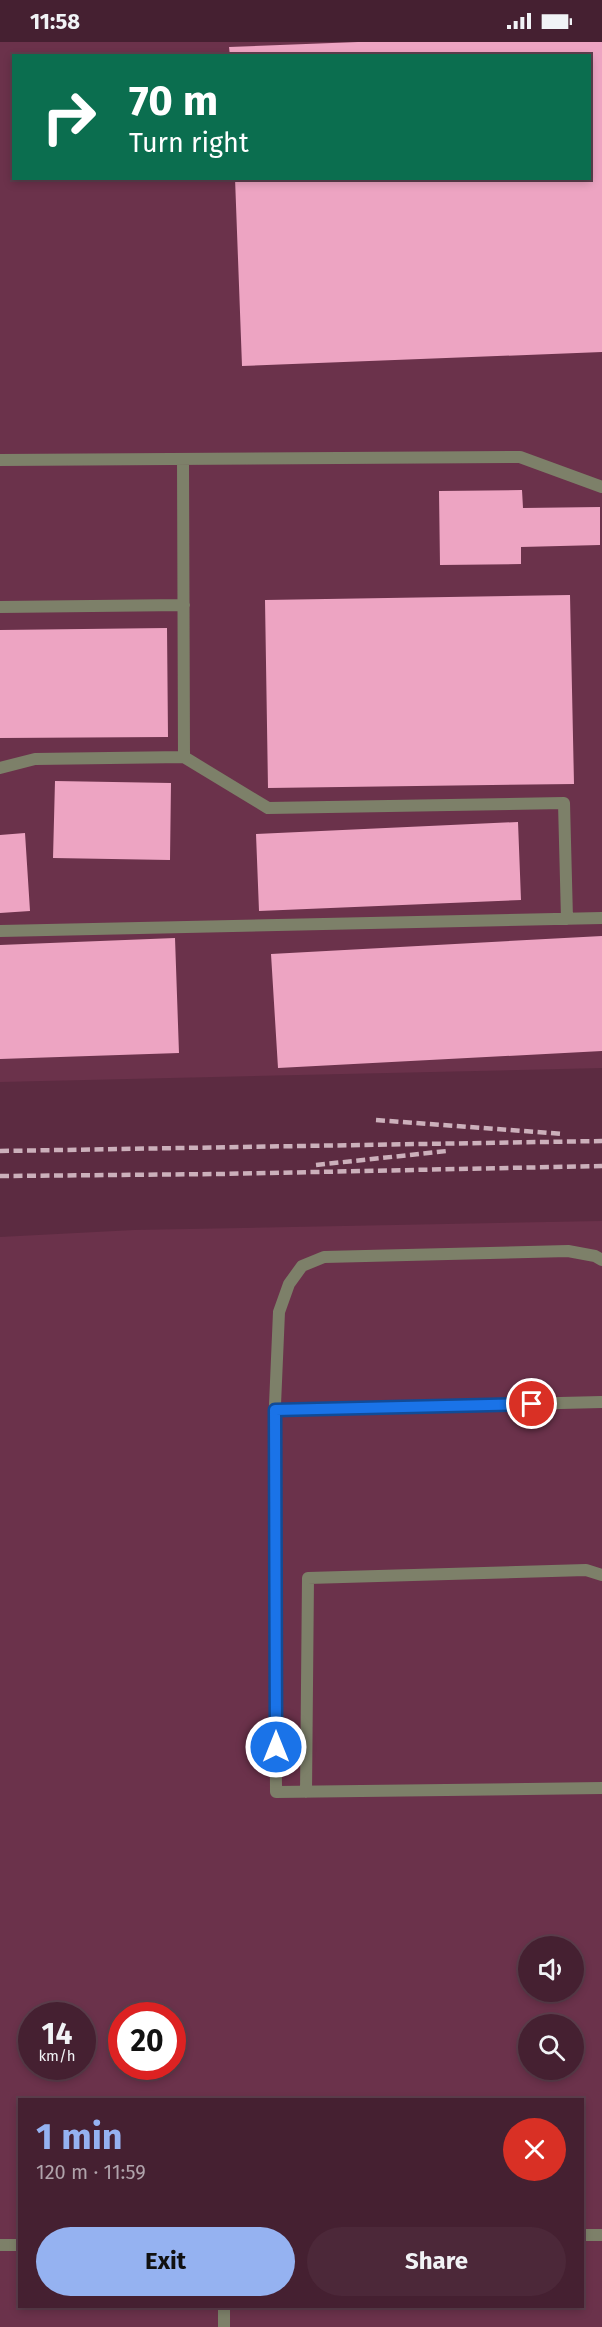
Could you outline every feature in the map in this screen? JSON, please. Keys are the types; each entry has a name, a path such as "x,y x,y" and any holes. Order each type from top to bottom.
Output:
{"street":[{"path":"0,460 520,457 602,487"},
{"path":"183,459 184,757"},
{"path":"0,607 184,605"},
{"path":"0,768 35,759 184,757 268,808 564,803 567,918"},
{"path":"0,931 602,918"},
{"path":"602,1260 594,1256 568,1251 324,1257 302,1266 289,1284 279,1312 275,1410 276,1792 602,1788"},
{"path":"275,1410 602,1402"},
{"path":"306,1792 308,1578 586,1570 602,1575"},
{"path":"584,2235 602,2235"},
{"path":"0,2245 18,2245"},
{"path":"224,2308 224,2327"}],"shaded area":[{"path":"0,42 602,42 602,1068 0,1082"},
{"path":"602,1221 602,2327 0,2327 0,1237 134,1230"}],"building":[{"path":"358,42 602,42 602,352 242,366 235,180 591,180 591,54 230,54 229,47"},
{"path":"522,490 523,508 600,507 600,545 521,547 521,564 440,565 439,491"},
{"path":"570,595 574,784 268,788 265,600"},
{"path":"167,628 168,737 0,738 0,630"},
{"path":"55,781 171,783 170,860 53,858"},
{"path":"518,822 521,900 259,911 256,834"},
{"path":"25,833 30,911 0,913 0,835"},
{"path":"602,936 602,1051 278,1068 271,954"},
{"path":"175,938 179,1053 0,1059 0,945"}],"railway":[{"path":"376,1120 563,1134"},
{"path":"0,1151 602,1141"},
{"path":"316,1165 447,1151"},
{"path":"0,1176 602,1166"}],"route":[{"path":"276,1747 275,1410 532,1404"}]}
